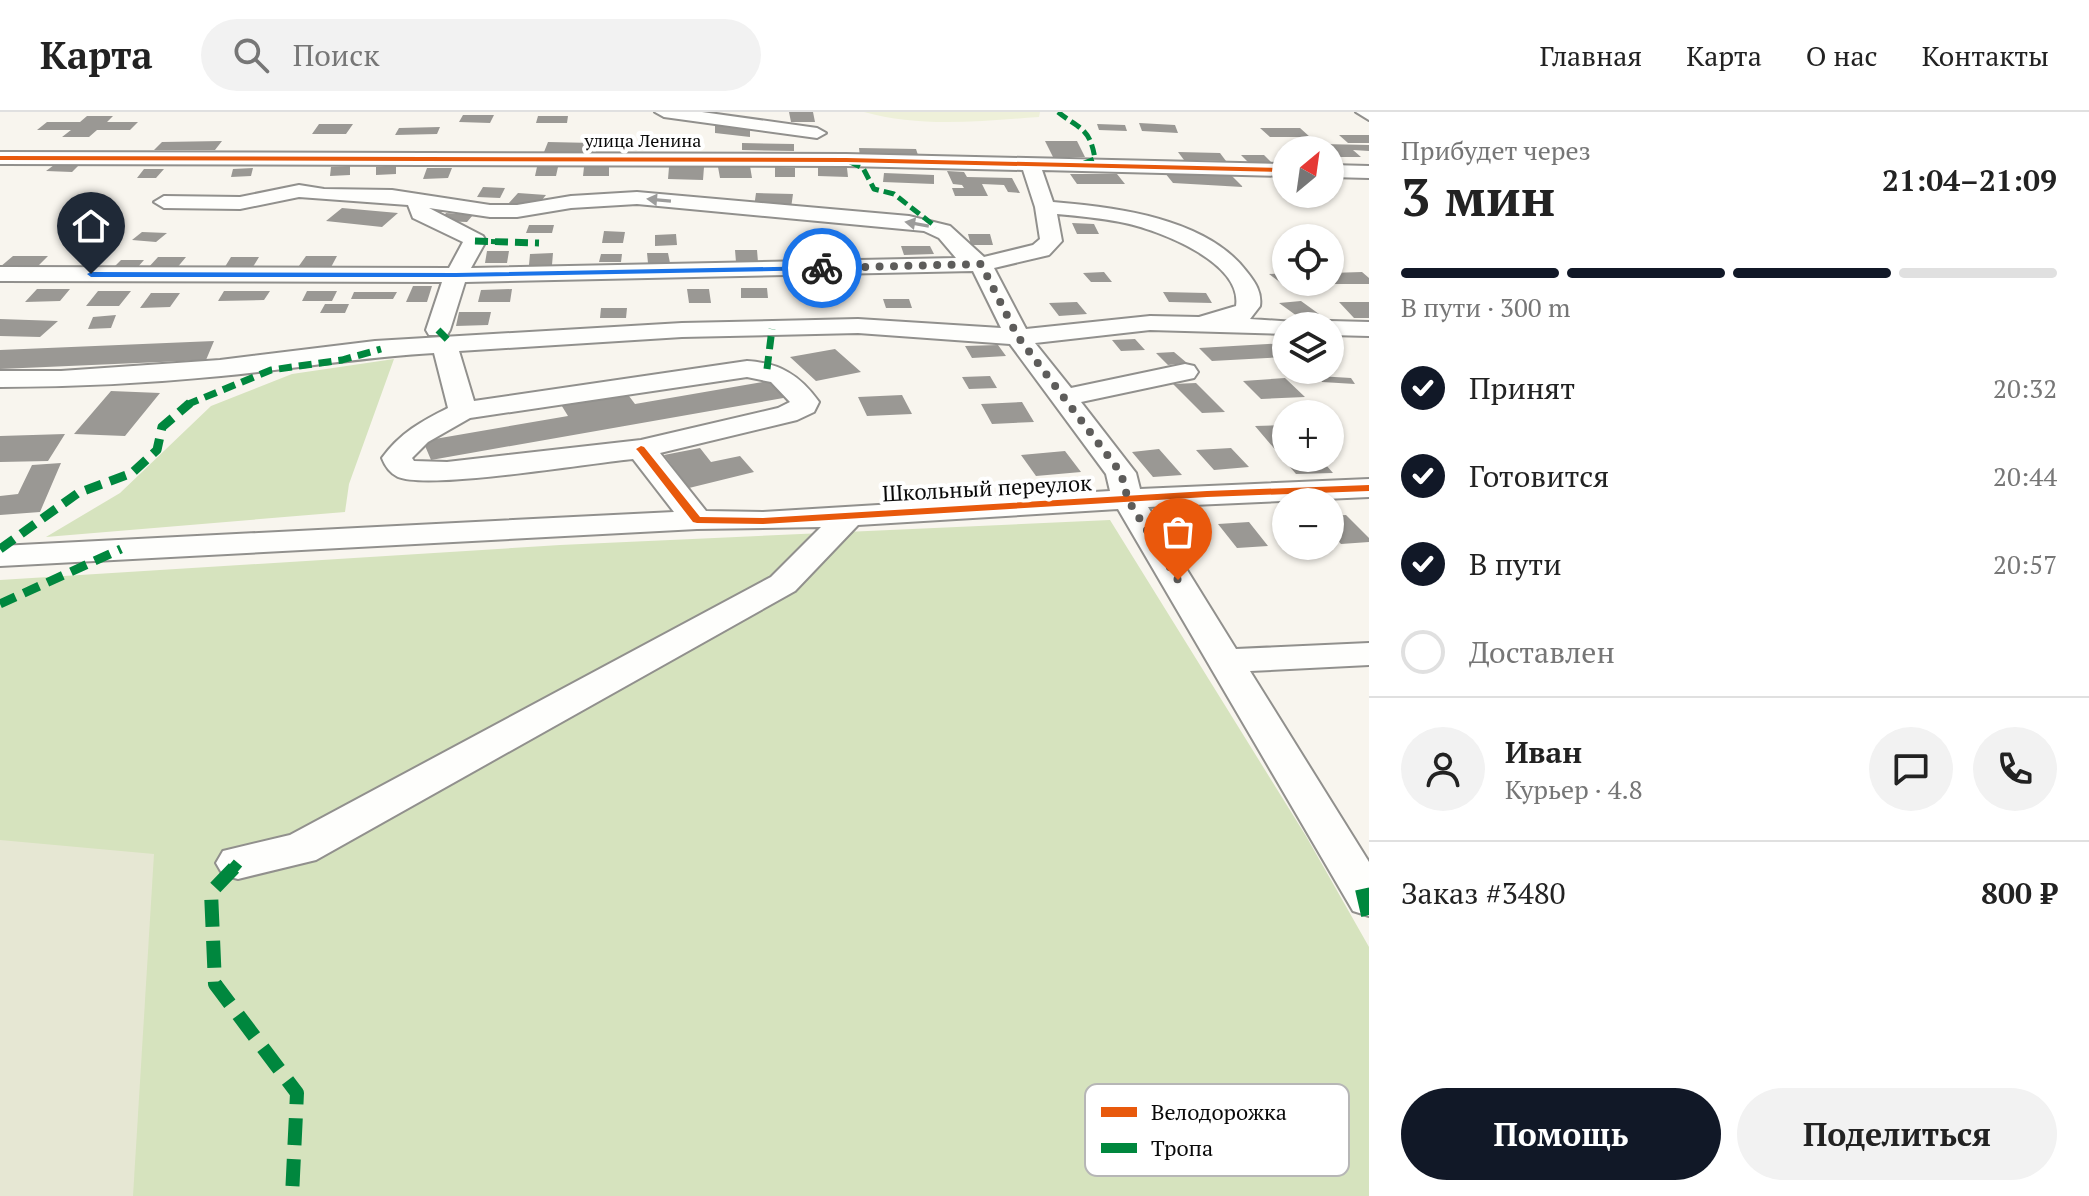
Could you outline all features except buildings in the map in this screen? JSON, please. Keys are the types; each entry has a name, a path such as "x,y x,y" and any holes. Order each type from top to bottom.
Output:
{"street":[{"path":"664,112 817,133 836,142 846,160"},
{"path":"817,133 832,118"},
{"path":"299,191 329,158 377,138"},
{"name":"улица Ленина","path":"0,158 846,160 1272,170"},
{"path":"0,274 456,275 981,264 1013,258 1048,246 1051,241 1045,207 1031,165"},
{"path":"1344,171 1369,172"},
{"path":"164,202 240,203 299,191 324,195 392,196 490,211 517,211 571,202 637,198 909,222 936,227 947,233 962,254 981,264 1018,337 1121,473 1128,500 1369,899"},
{"path":"418,200 420,214 465,233 475,241 456,275 442,337 463,411"},
{"path":"0,379 61,379 220,368 375,349 442,337 858,326 1018,337 1229,318 1242,314 1248,307 1249,297 1238,273 1215,254 1183,236 1129,217 1045,207"},
{"path":"1150,323 1272,327"},
{"path":"1344,328 1369,329"},
{"path":"747,369 767,369 781,375 805,402 800,409 787,414 641,449 447,471 407,470 397,458 436,424 463,411 747,369"},
{"path":"1062,398 1159,375 1185,372"},
{"path":"641,449 697,520"},
{"name":"Школьный переулок","path":"0,556 697,520 763,521 1369,488"},
{"path":"238,863 301,849 783,584 849,516"},
{"path":"1228,661 1369,654"}],"green space":[{"path":"864,112 1040,112 1039,117 929,122"},
{"path":"394,359 349,484 345,512 46,537 120,493 211,406 292,374"},
{"path":"1110,520 1306,836 1369,947 1369,1196 0,1196 0,580 560,545"},
{"path":"0,840 154,854 133,1196 0,1196"}],"marked path":[{"path":"1058,112 1080,125 1090,138 1095,159 1084,163"},
{"path":"850,162 863,168 874,189 894,194 936,227"},
{"path":"475,241 539,243"},
{"path":"767,369 772,329"},
{"path":"438,330 452,344"},
{"path":"0,549 78,493 132,473 157,450 162,427 187,404 271,370 342,360 381,349"},
{"path":"0,604 121,549"},
{"path":"238,863 211,892 215,984 297,1093 292,1196"},
{"path":"1362,889 1369,919"}],"cycle path":[{"path":"0,158 846,160 1272,170"},
{"path":"641,449 697,520 763,521 1207,494 1369,488"}],"way so far":[{"path":"822,268 981,264 1018,337 1121,473 1128,500 1178,580"}],"route":[{"path":"91,274 456,275 822,268"}]}
